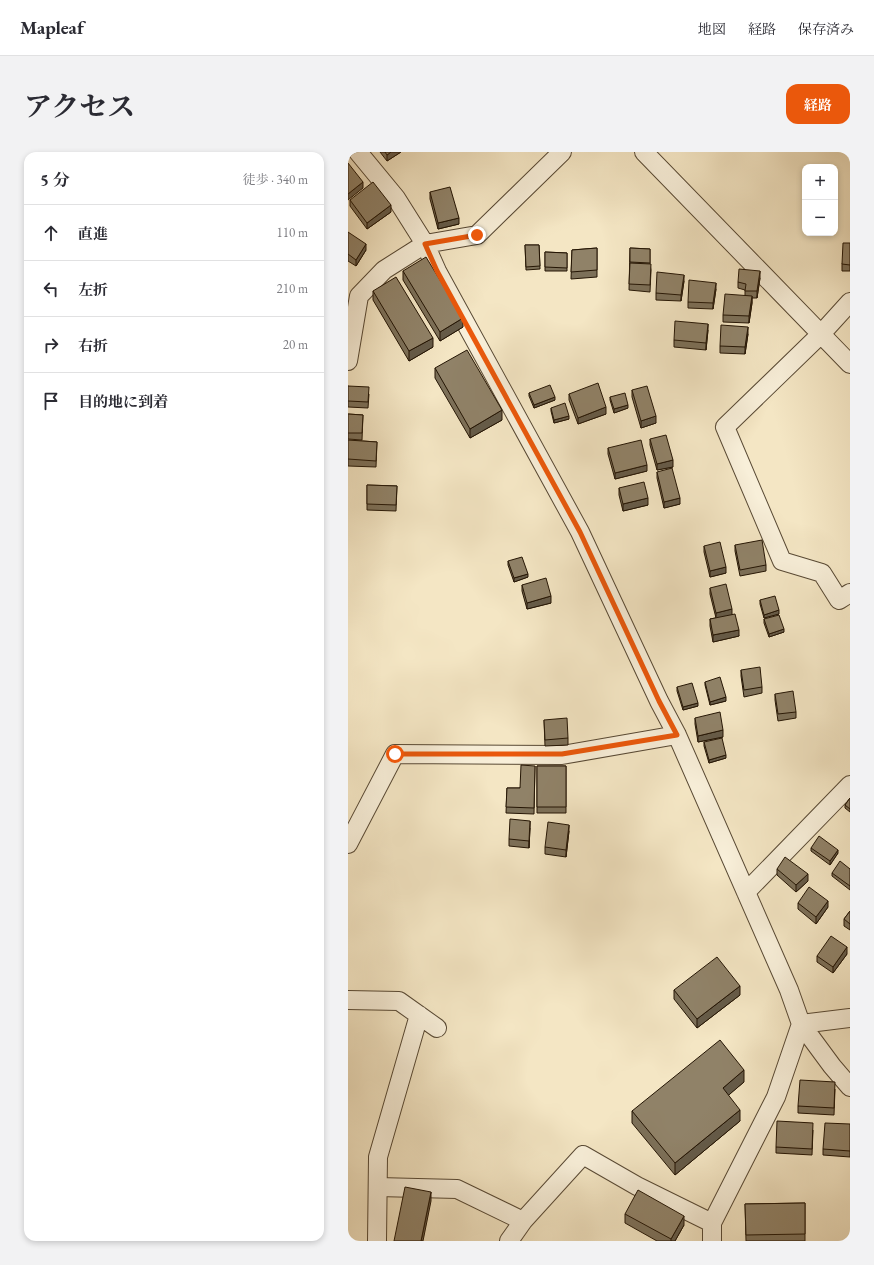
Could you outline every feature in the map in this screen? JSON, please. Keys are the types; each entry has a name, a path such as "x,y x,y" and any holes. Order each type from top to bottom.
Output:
{"street":[{"path":"358,152 396,198 425,244 437,271 580,532 659,701 677,735 789,990 801,1024 832,1066 850,1087"},
{"path":"348,361 359,296 384,270 425,244 477,235 562,152"},
{"path":"644,152 850,364"},
{"path":"850,302 821,334 725,427 782,561 822,573 839,600 850,593"},
{"path":"348,844 395,754 562,754 677,735"},
{"path":"746,892 850,785"},
{"path":"348,1000 399,1001 437,1028"},
{"path":"377,1241 378,1157 419,1015"},
{"path":"801,1024 850,1018"},
{"path":"712,1241 712,1223 776,1097 801,1024"},
{"path":"509,1241 523,1221 583,1156 637,1186 712,1223"},
{"path":"378,1187 457,1189 523,1221"}],"building":[{"path":"348,163 363,182 348,194"},
{"path":"373,182 391,205 367,223 350,200"},
{"path":"450,187 459,218 438,223 430,192"},
{"path":"348,232 366,244 356,260 348,254"},
{"path":"843,243 850,243 850,265 842,264"},
{"path":"525,245 539,245 540,266 526,267"},
{"path":"597,248 597,270 571,272 572,250"},
{"path":"630,248 650,249 650,263 630,262"},
{"path":"545,252 567,253 567,268 545,267"},
{"path":"426,257 463,318 440,332 403,271"},
{"path":"630,263 651,264 650,285 629,284"},
{"path":"739,269 760,271 757,291 745,291 746,284 738,282"},
{"path":"657,272 684,275 681,295 656,293"},
{"path":"396,277 433,338 409,351 373,291"},
{"path":"689,280 716,283 713,303 688,302"},
{"path":"725,294 752,296 749,316 723,315"},
{"path":"675,321 708,324 706,343 674,340"},
{"path":"721,325 748,327 745,347 720,346"},
{"path":"467,350 502,410 470,429 435,368"},
{"path":"598,383 606,407 578,418 569,394"},
{"path":"550,385 555,397 534,405 529,393"},
{"path":"348,386 369,387 368,402 348,401"},
{"path":"647,386 656,416 641,421 632,390"},
{"path":"625,393 628,405 614,409 610,397"},
{"path":"565,403 569,416 554,420 551,408"},
{"path":"348,414 363,415 362,433 348,433"},
{"path":"666,435 673,460 657,464 650,439"},
{"path":"348,440 377,442 376,461 348,459"},
{"path":"641,440 647,465 615,473 608,448"},
{"path":"672,468 680,498 664,502 657,472"},
{"path":"644,482 648,498 623,504 619,488"},
{"path":"367,485 397,486 396,505 367,504"},
{"path":"762,540 766,565 740,570 735,545"},
{"path":"720,542 726,567 710,571 704,546"},
{"path":"522,557 528,574 514,578 508,561"},
{"path":"546,578 551,596 527,603 522,585"},
{"path":"726,584 732,609 716,613 710,588"},
{"path":"775,596 779,610 764,615 760,600"},
{"path":"735,614 739,630 713,635 710,619"},
{"path":"779,615 784,629 769,634 764,619"},
{"path":"760,667 762,687 744,690 741,670"},
{"path":"720,677 726,697 710,702 705,682"},
{"path":"692,683 698,703 683,707 677,687"},
{"path":"793,691 796,712 778,714 775,694"},
{"path":"720,712 723,730 698,736 695,718"},
{"path":"567,718 568,738 545,740 544,720"},
{"path":"722,738 726,755 709,760 704,742"},
{"path":"521,765 535,766 534,808 506,807 507,788 520,788"},
{"path":"537,766 566,766 566,807 537,807"},
{"path":"850,798 850,809 845,805"},
{"path":"510,819 530,821 529,841 509,839"},
{"path":"548,822 569,825 566,850 545,847"},
{"path":"819,836 838,850 830,861 811,848"},
{"path":"785,857 808,874 796,885 777,869"},
{"path":"840,861 850,869 850,886 832,873"},
{"path":"809,887 828,901 816,917 798,903"},
{"path":"850,911 850,924 844,919"},
{"path":"831,936 847,947 833,967 817,956"},
{"path":"717,957 740,986 697,1019 674,990"},
{"path":"720,1040 744,1070 723,1088 740,1110 675,1163 632,1111"},
{"path":"800,1080 835,1082 834,1108 798,1106"},
{"path":"777,1121 813,1123 812,1149 776,1147"},
{"path":"825,1123 850,1124 850,1151 823,1149"},
{"path":"405,1187 431,1192 421,1241 394,1241"},
{"path":"638,1190 684,1216 671,1239 625,1214"},
{"path":"805,1203 805,1234 746,1235 745,1204"}],"route":[{"path":"395,754 562,754 677,735 659,701 580,532 437,271 425,244 477,235"}]}
